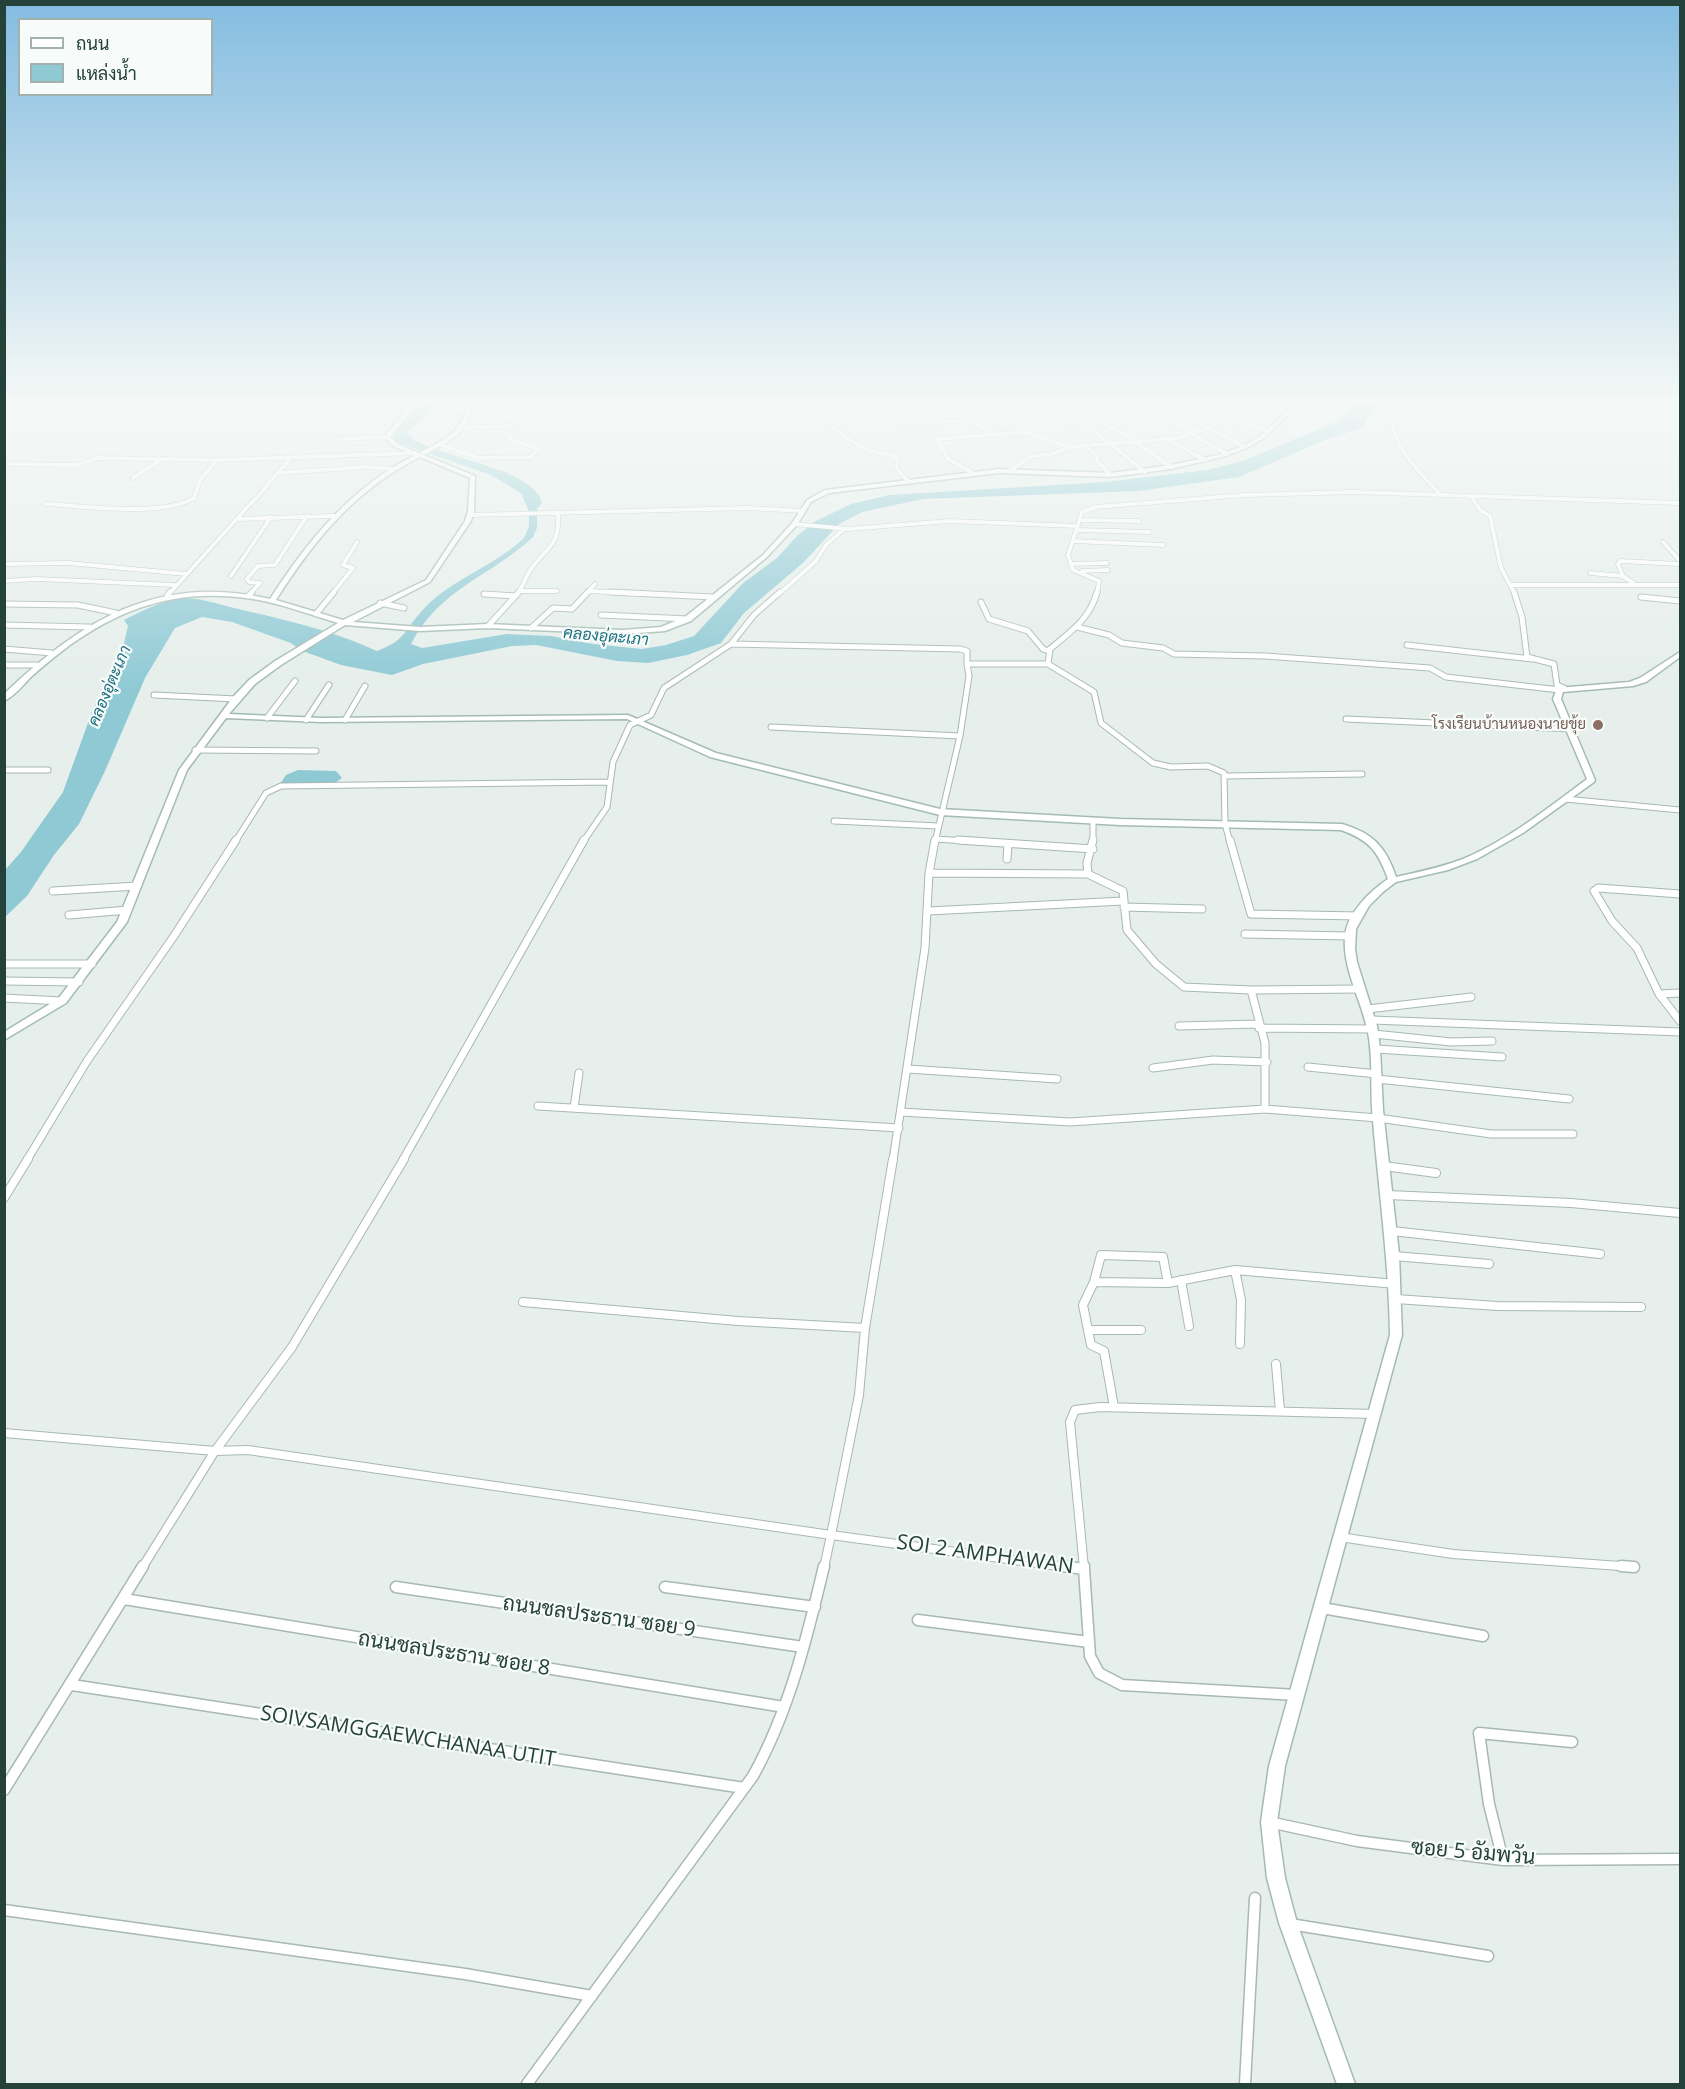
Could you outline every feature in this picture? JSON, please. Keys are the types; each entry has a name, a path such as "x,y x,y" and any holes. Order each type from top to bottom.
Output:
{"street":[{"path":"46,504 128,509 184,504 195,496"},
{"path":"167,596 174,585 212,550 237,519 260,496"},
{"path":"271,602 334,516 356,496"},
{"path":"4,1037 62,1001 92,964 128,910 176,787 195,750 236,699 252,682 332,630 380,603 428,581 470,515 471,496"},
{"path":"4,699 52,652 90,627 116,613 167,596 221,593 248,596 344,623 409,629 488,627 645,632 674,626 688,619 799,525 803,511 814,496"},
{"path":"1048,664 1049,651 1089,616 1097,601 1099,581 1077,571 1068,555 1085,509 1228,496"},
{"path":"1471,496 1481,511 1490,516 1501,568 1512,585 1522,617 1527,657 1532,659"},
{"path":"1486,496 1680,503"},
{"path":"470,515 748,508 803,511"},
{"path":"488,627 518,593 530,571 553,547 560,532 558,513"},
{"path":"248,596 260,583 249,582 247,579 258,566 275,565 307,516"},
{"path":"237,519 334,516"},
{"path":"231,576 271,517"},
{"path":"799,525 842,529 950,521 1079,525 1150,532"},
{"path":"1079,525 1139,521"},
{"path":"4,1790 72,1685 215,1451 292,1347 397,1171 578,849 605,811 613,762 630,724 651,715 664,688 731,644 754,615 816,561 826,545 842,529"},
{"path":"1073,541 1163,545"},
{"path":"316,614 353,568 343,565 357,542"},
{"path":"1663,542 1680,562"},
{"path":"1623,576 1618,564 1620,561 1680,562"},
{"path":"4,564 68,563 186,574"},
{"path":"1071,564 1107,563"},
{"path":"1077,571 1108,570"},
{"path":"1590,573 1623,576 1634,584"},
{"path":"4,581 37,579 174,585"},
{"path":"531,628 553,608 572,609 595,584"},
{"path":"1512,585 1581,588 1630,587 1634,584 1680,585"},
{"path":"484,594 557,591"},
{"path":"589,591 713,597"},
{"path":"1641,597 1680,601"},
{"path":"981,602 989,619 1028,631 1042,649 1049,651"},
{"path":"380,603 404,608"},
{"path":"4,604 78,605 116,613"},
{"path":"601,615 688,619"},
{"path":"4,625 90,627"},
{"path":"1077,627 1109,635 1122,643 1163,648 1174,654 1276,657 1430,668 1446,677 1562,689 1630,684 1642,680 1680,654"},
{"path":"527,2085 759,1766 784,1707 815,1607 859,1395 865,1328 908,1069 929,911 929,873 940,812 960,736 969,676 967,651 963,649 731,644"},
{"path":"1407,645 1532,659 1554,664 1557,685 1562,689"},
{"path":"4,649 52,652"},
{"path":"968,664 1048,664 1093,690 1098,697 1098,718 1101,723 1162,768 1217,768 1226,776 1362,774"},
{"path":"4,665 37,665"},
{"path":"267,718 295,681"},
{"path":"306,720 329,685"},
{"path":"345,720 365,686"},
{"path":"1346,2085 1288,1923 1276,1878 1269,1822 1277,1766 1396,1335 1396,1284 1378,1118 1376,1049 1368,1009 1349,948 1350,936 1359,916 1385,885 1393,880 1428,873 1472,858 1518,832 1591,780 1557,699 1562,689"},
{"path":"154,695 236,699"},
{"path":"223,716 306,720 611,716 638,720 679,742 713,755 940,812 1093,821 1321,826 1352,830 1376,843 1393,880"},
{"path":"1346,719 1571,729"},
{"path":"771,728 960,736"},
{"path":"195,750 316,751"},
{"path":"4,770 48,770"},
{"path":"1226,776 1225,824 1251,914 1359,916"},
{"path":"4,1198 87,1061 174,936 266,793 281,786 609,782"},
{"path":"1565,799 1680,810"},
{"path":"834,821 938,826"},
{"path":"1088,874 1087,863 1092,849 1093,821"},
{"path":"936,840 1092,849"},
{"path":"1007,859 1008,844"},
{"path":"929,873 1088,874 1123,891 1127,930 1141,949 1184,987 1251,990 1361,989"},
{"path":"53,891 137,886"},
{"path":"1680,894 1598,888 1594,891 1612,921 1637,948 1659,994 1680,1021"},
{"path":"929,911 1123,904 1202,909"},
{"path":"69,915 128,910"},
{"path":"1245,934 1350,936"},
{"path":"4,964 92,964"},
{"path":"4,981 79,982"},
{"path":"1251,990 1258,1026 1265,1043 1267,1062 1265,1109"},
{"path":"1659,994 1680,993"},
{"path":"4,998 62,1001"},
{"path":"1368,1009 1471,998"},
{"path":"1179,1026 1680,1032"},
{"path":"1373,1028 1451,1042 1492,1041"},
{"path":"1376,1049 1502,1057"},
{"path":"1153,1068 1213,1060 1267,1062"},
{"path":"1308,1068 1569,1099"},
{"path":"908,1069 1057,1079"},
{"path":"574,1108 579,1073"},
{"path":"538,1106 899,1128"},
{"path":"902,1112 1070,1122 1265,1109 1378,1118 1491,1134 1573,1134"},
{"path":"1384,1166 1436,1173"},
{"path":"1388,1195 1495,1201 1623,1204 1680,1213"},
{"path":"1392,1231 1600,1254"},
{"path":"1114,1407 1104,1351 1091,1345 1083,1305 1094,1282 1101,1256 1163,1257 1168,1283"},
{"path":"1394,1256 1489,1264"},
{"path":"1094,1282 1168,1283 1235,1270 1396,1284"},
{"path":"1235,1270 1241,1300 1240,1344"},
{"path":"1181,1280 1189,1326"},
{"path":"1396,1299 1497,1306 1641,1307"},
{"path":"523,1302 738,1321 865,1328"},
{"path":"1088,1330 1141,1330"},
{"path":"1276,1364 1280,1411"},
{"path":"1084,1569 1070,1422 1075,1410 1114,1407 1374,1414"},
{"name":"SOI 2 AMPHAWAN","path":"4,1433 215,1451 248,1450 831,1535 1084,1569 1090,1656 1099,1673 1122,1685 1297,1695"},
{"path":"1340,1537 1453,1554 1634,1567"},
{"name":"ถนนชลประธาน ซอย 9","path":"396,1587 802,1647"},
{"path":"665,1587 815,1607"},
{"name":"ถนนชลประธาน ซอย 8","path":"124,1599 784,1707"},
{"path":"1322,1608 1484,1636"},
{"path":"918,1620 1089,1642"},
{"name":"SOIVSAMGGAEWCHANAA UTIT","path":"72,1685 744,1788"},
{"path":"1503,1860 1489,1804 1479,1733 1572,1742"},
{"name":"ซอย 5 อัมพวัน","path":"1269,1822 1357,1841 1503,1860 1680,1859"},
{"path":"1245,2085 1255,1898"},
{"path":"4,1910 465,1974 592,1996"},
{"path":"1288,1923 1488,1956"}],"water":[{"name":"คลองอุ่ตะเภา","path":"523,496 538,496 542,503 537,509 537,528 533,537 436,609 411,644 422,648 507,634 551,636 593,644 642,649 666,645 694,636 743,583 777,558 798,535 814,522 851,504 884,496 991,496 923,499 862,512 839,524 804,562 744,613 721,643 687,655 648,663 617,661 536,645 512,646 423,664 392,675 341,665 300,650 291,643 232,622 202,617 175,628 145,678 105,771 79,824 54,855 27,896 5,917 5,870 21,852 63,792 93,709 118,669 128,626 124,620 165,602 180,599 200,600 305,625 377,651 399,639 421,612 444,591 499,557 524,538 529,526 529,511"},
{"path":"298,770 336,771 342,778 335,783 280,784 286,775"}],"place":[{"name":"โรงเรียนบ้านหนองนายขุ้ย","path":"1598,725"}]}
